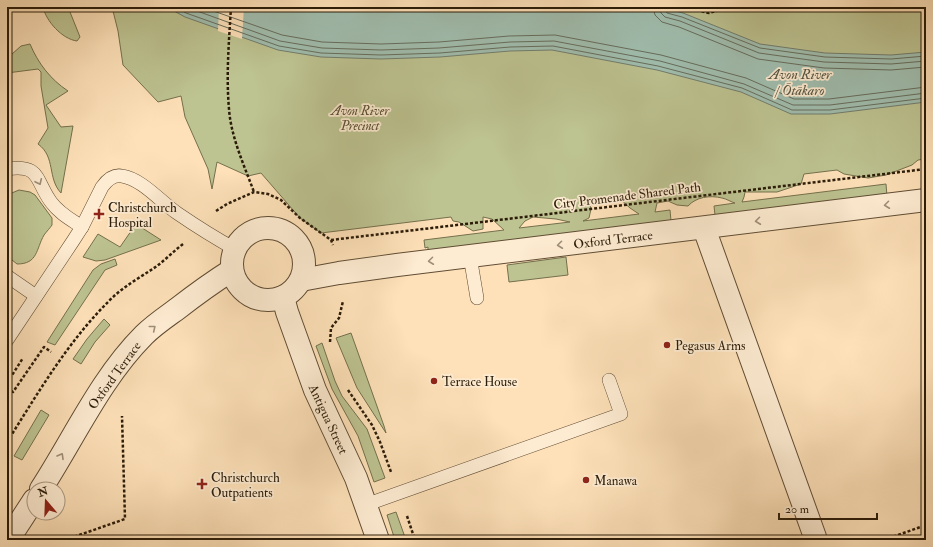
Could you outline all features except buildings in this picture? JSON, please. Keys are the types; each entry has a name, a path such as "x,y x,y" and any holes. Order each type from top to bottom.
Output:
{"street":[{"name":"Oxford Terrace","path":"301,280 338,273 470,256 926,200"},
{"path":"261,228 272,228 283,231 293,237 300,246 304,257 304,269 301,280 290,293 272,300 261,300 242,290 236,281 232,270 232,256 241,239 250,232 261,228"},
{"path":"704,228 815,537"},
{"name":"Oxford Terrace","path":"46,481 94,400 128,353 144,334 204,288 232,270"},
{"name":"Antigua Street","path":"283,297 315,390 350,464 378,540"},
{"path":"8,540 26,512"}],"lane":[{"path":"7,169 28,169 36,174 44,192 59,212 82,227"},
{"path":"7,340 82,227 102,187 109,179 118,175 140,184 176,212 235,249"},
{"path":"470,256 477,298"},
{"path":"7,276 36,296"},
{"path":"365,505 621,414 609,380"}],"path":[{"path":"7,442 54,367 70,345 104,306 131,283 158,265 200,228 212,215 227,204 254,192 241,158 233,131 229,110 227,81 231,7"},
{"path":"682,7 708,13 730,7"},
{"name":"City Promenade Shared Path","path":"254,192 268,194 280,200 300,218 331,240 926,169"},
{"path":"331,328 329,341 332,348"},
{"path":"7,388 13,392 44,347 51,352"},
{"path":"7,383 26,354"},
{"path":"346,384 372,425 380,442 415,540"},
{"path":"65,540 125,519 122,416"},
{"path":"884,540 926,525"}],"green space":[{"path":"43,7 68,7 80,37 77,41 71,40 60,33 47,18"},
{"name":"Avon River Precinct","path":"112,7 167,7 184,16 184,7 926,7 926,159 918,160 912,165 886,175 868,178 844,174 837,170 804,174 801,184 777,192 745,192 742,202 886,184 887,196 715,215 714,206 735,203 724,198 717,197 699,199 688,206 677,205 668,201 657,203 655,212 670,210 671,221 428,251 428,247 425,248 424,240 504,230 492,219 483,217 483,229 473,231 459,222 453,221 451,217 321,233 300,218 261,173 248,176 217,162 212,189 208,169 185,117 181,96 158,102 123,65 118,31","holes":["619,198 639,214 583,221 589,218 591,209 589,201","533,217 556,219 570,222 519,228 525,221"]},
{"path":"30,44 45,70 68,91 46,105 61,127 73,126 61,193 54,181 47,155 44,149 38,144 48,128 41,86 41,72 38,69 7,73 7,50 12,54 21,46"},
{"path":"19,190 30,192 35,195 52,218 52,225 44,235 33,259 17,264 7,256 7,195"},
{"path":"136,224 161,240 105,260 96,261 83,257 98,234 120,247"},
{"path":"566,257 568,275 509,282 507,265"},
{"path":"115,259 117,265 105,270 55,345 47,342 93,270 101,264"},
{"path":"104,319 110,325 95,342 81,364 73,359 87,339"},
{"path":"351,333 386,433 357,388 336,338"},
{"path":"322,343 335,381 342,396 367,429 385,478 374,482 358,436 332,389 316,346"},
{"path":"41,410 49,415 22,460 14,456"},
{"path":"396,512 406,540 395,540 387,515"}],"water":[{"name":"Avon River / Ōtākaro","path":"167,7 662,7 683,13 760,44 825,53 891,55 926,52 926,102 830,114 791,114 741,92 657,70 552,50 510,51 440,57 381,59 321,57 278,50 185,17"}],"pier":[{"path":"219,7 244,7 242,39 218,31"}],"place":[{"name":"Christchurch Hospital","path":"99,214"},
{"name":"Pegasus Arms","path":"667,345"},
{"name":"Terrace House","path":"434,381"},
{"name":"Manawa","path":"586,480"},
{"name":"Christchurch Outpatients","path":"202,484"}]}
